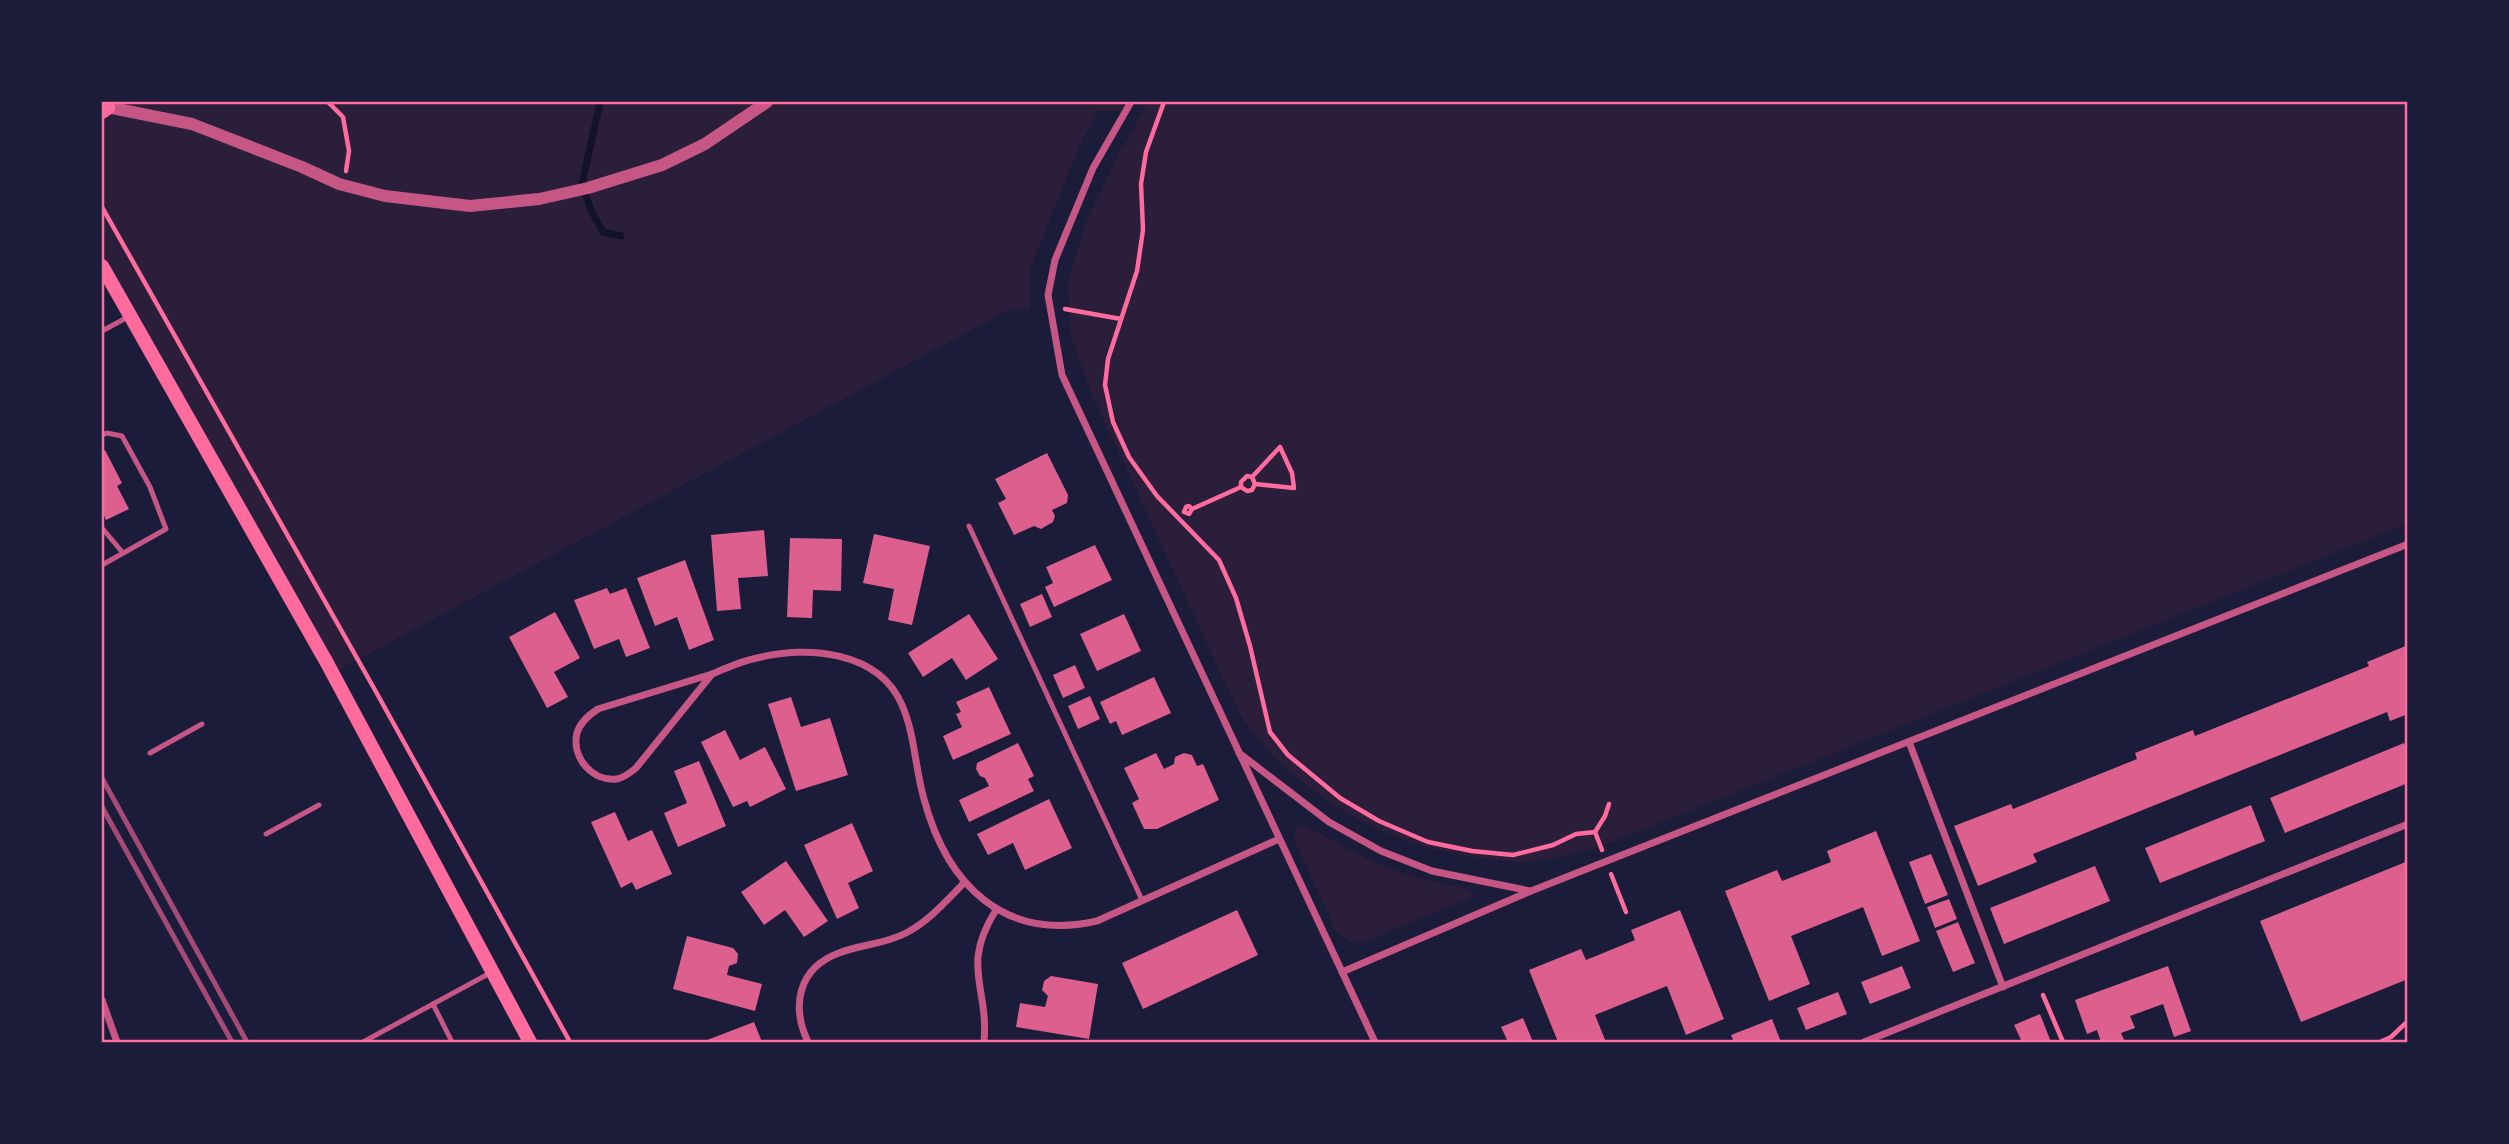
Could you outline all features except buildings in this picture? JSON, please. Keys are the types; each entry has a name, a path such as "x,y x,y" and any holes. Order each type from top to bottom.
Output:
{"main road":[{"path":"102,266 327,663 530,1042"}],"street":[{"path":"104,108 192,124 345,185 385,196 470,206 539,199 662,165 705,144 767,102"},
{"path":"1131,102 1093,168 1055,260 1048,302 1062,375 1375,1042"},
{"path":"1342,972 1531,891 2407,544"},
{"path":"712,674 636,768 621,779 593,775 582,763 577,748 577,734 584,720 598,709 758,657 783,653 838,655 867,666 885,681 902,703 923,798 933,828 947,856 964,883 996,910 1021,921 1049,926 1074,926 1097,921 1279,839"},
{"path":"1909,742 2003,987"},
{"path":"1238,753 1329,822 1381,851 1432,871 1531,891"},
{"path":"1864,1042 2407,824"},
{"path":"808,1042 799,1014 799,993 819,964 839,953 881,944 908,932 931,916 964,883"},
{"path":"984,1042 984,1018 976,968 977,948 985,927 996,910"},
{"path":"102,1000 114,1041"}],"lane":[{"path":"102,331 130,315"},
{"path":"102,435 107,433 122,436 150,487 166,528 102,565"},
{"path":"969,526 1142,900"},
{"path":"102,528 123,553"},
{"path":"150,753 202,724"},
{"path":"266,834 319,805"},
{"path":"363,1042 492,972"},
{"path":"433,1004 452,1042"}],"path":[{"path":"328,102 343,117 349,151 345,185"},
{"path":"1164,102 1146,152 1141,184 1143,230 1137,271 1108,359 1105,384 1113,422 1129,457 1157,496 1219,560 1236,598 1270,732 1288,755 1340,798 1379,821 1428,842 1472,851 1513,855 1553,845 1576,834 1595,832"},
{"path":"102,207 570,1042"},
{"path":"1065,309 1121,319"},
{"path":"1241,487 1243,478 1252,477 1280,447 1292,473 1294,488 1255,484"},
{"path":"1252,477 1255,484"},
{"path":"1241,487 1249,491 1255,484"},
{"path":"1176,515 1184,512 1189,514 1192,509 1241,487"},
{"path":"1595,832 1609,804"},
{"path":"1595,832 1626,912"},
{"path":"2042,995 2063,1042"},
{"path":"2380,1042 2391,1037 2407,1021"}],"shaded area":[{"path":"102,102 1131,102 1126,111 1098,111 1080,144 1030,269 1030,309 1011,309 333,673 102,265"},
{"path":"1148,102 2407,102 2407,524 1615,841 1583,851 1538,861 1508,861 1456,854 1390,835 1329,802 1301,781 1249,728 1227,687 1088,386 1070,333 1068,281 1087,220 1120,151"},
{"path":"1299,826 1306,826 1373,862 1415,877 1468,889 1472,897 1362,943 1352,943 1336,931 1294,840"}],"waterway":[{"path":"600,102 582,184 591,210 603,232 621,236"}],"railway":[{"path":"102,778 247,1042"},
{"path":"102,807 232,1042"}]}
